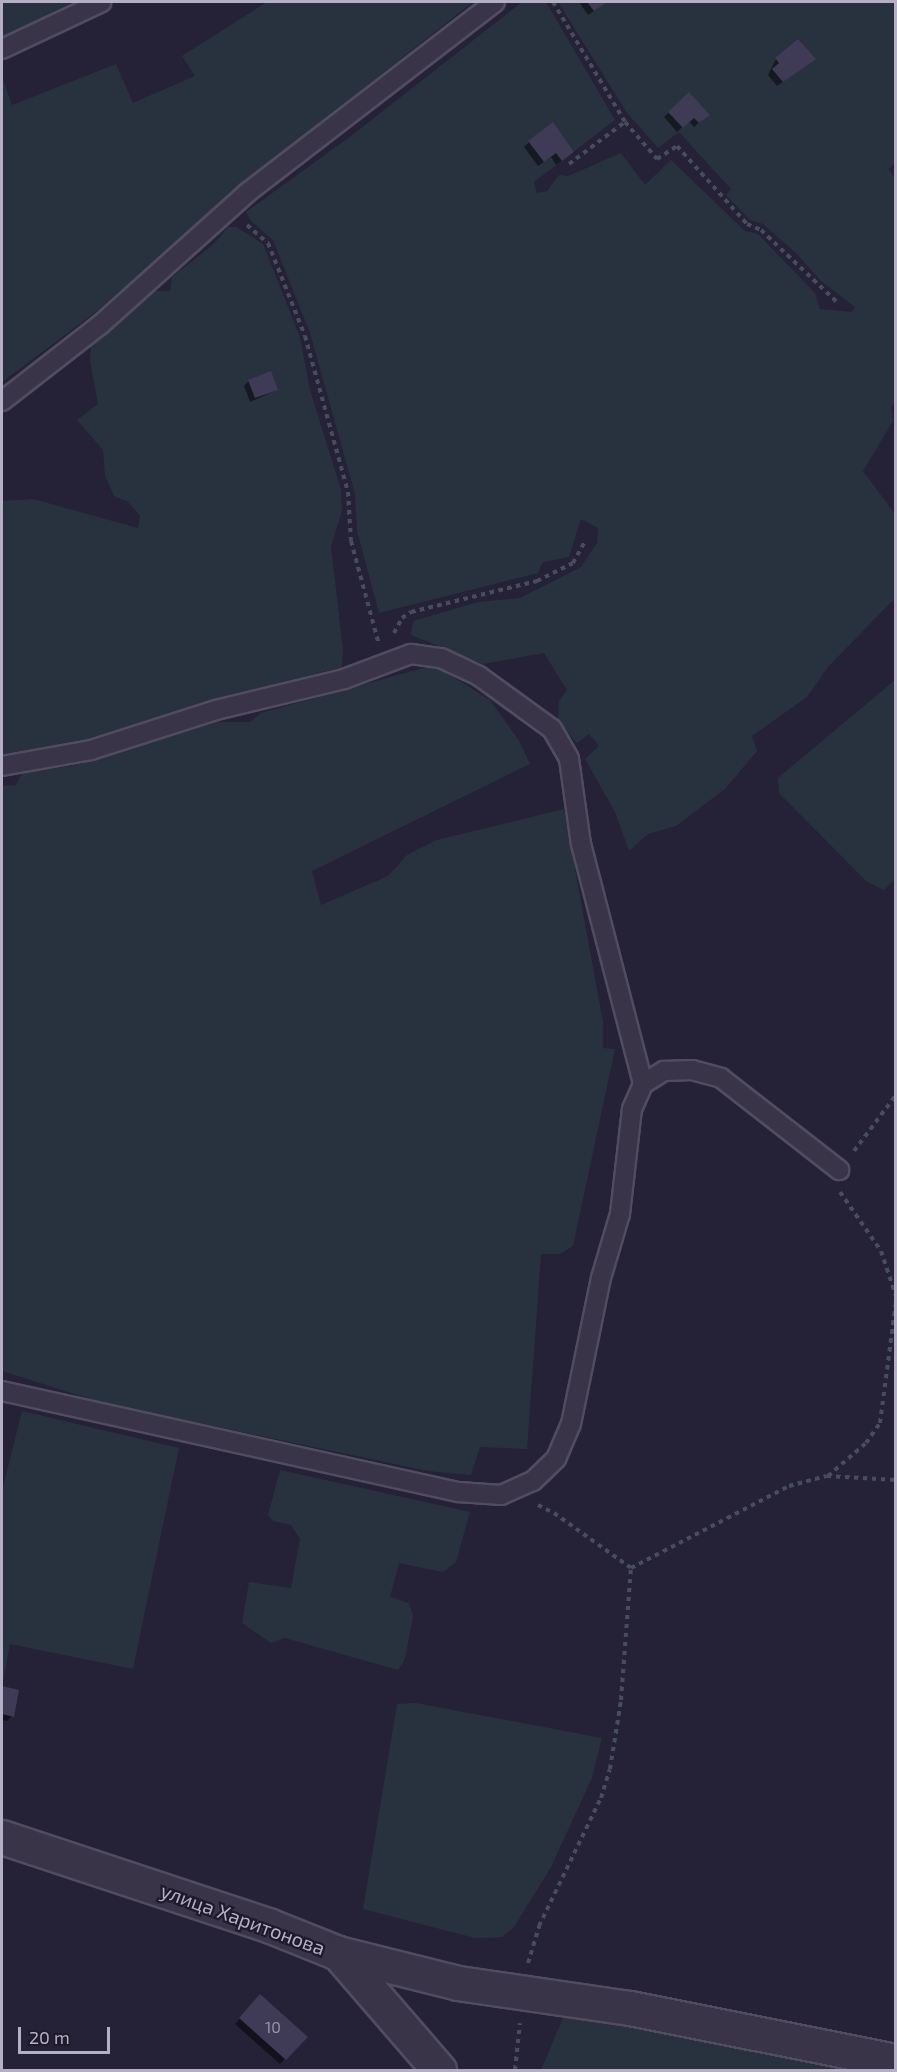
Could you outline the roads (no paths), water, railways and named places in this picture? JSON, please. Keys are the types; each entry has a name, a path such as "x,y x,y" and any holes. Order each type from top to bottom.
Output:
{"street":[{"name":"улица Харитонова","path":"2,1837 268,1925 338,1953 439,2070"},
{"path":"338,1953 417,1974 630,2008 896,2061"}],"lane":[{"path":"2,49 102,2"},
{"path":"2,401 100,325 227,211 495,2"},
{"path":"2,766 91,750 216,710 344,679 384,662 411,654 441,658 503,690 552,729 562,744 573,776 581,844 597,915 644,1084"},
{"path":"2,1391 459,1492 501,1495 532,1481 556,1459 571,1424 601,1278 620,1214 632,1109 644,1084 664,1071 692,1070 721,1078 839,1170"}]}
